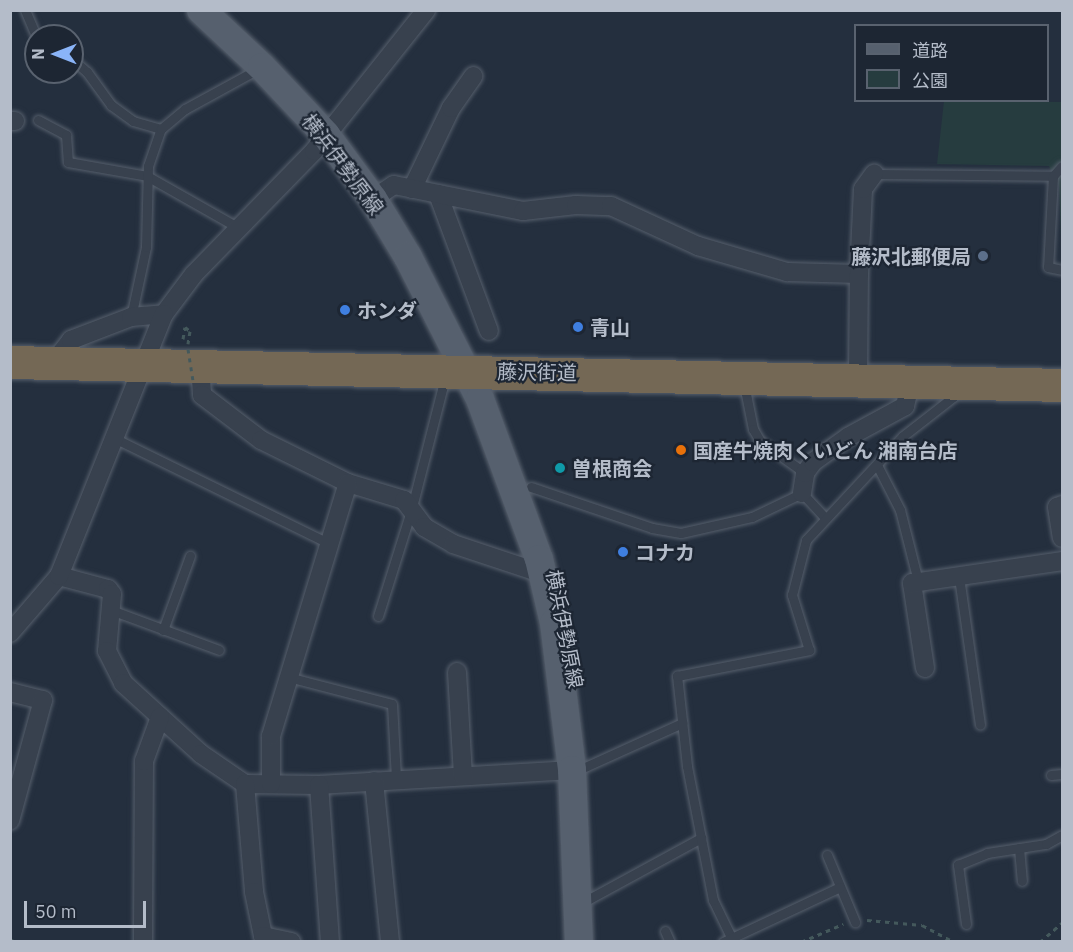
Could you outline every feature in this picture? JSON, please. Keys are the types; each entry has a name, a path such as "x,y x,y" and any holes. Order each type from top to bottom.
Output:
{"highway":[{"name":"藤沢街道","path":"10,362 145,363 191,358 462,363 743,377 1062,385"}],"main road":[{"name":"横浜伊勢原線","path":"204,11 262,66 326,135 373,199 462,363 543,574 579,768 579,942"},
{"name":"横浜伊勢原線","path":"462,363 497,399 531,487 567,622 591,942"}],"street":[{"path":"10,633 58,576 116,439 164,314 181,288 237,226 326,135 426,10"},
{"path":"412,189 451,108 473,75"},
{"path":"858,380 863,189 874,174"},
{"path":"373,199 394,185 523,211 576,205 611,206 698,246 787,272 859,274"},
{"path":"438,194 489,331"},
{"path":"54,362 71,340 131,317 164,314"},
{"path":"191,358 202,395 261,440 348,483 404,500 424,527 453,544 543,574"},
{"path":"802,493 805,473 813,462 848,437 905,406 911,381"},
{"path":"271,784 271,736 348,483"},
{"path":"1062,506 1057,507 1062,538"},
{"path":"925,668 912,583 1062,561"},
{"path":"58,576 108,589 112,594 110,662 123,683 201,754 245,784 319,784 579,768"},
{"path":"457,672 463,776"},
{"path":"10,692 44,700 10,821"},
{"path":"143,942 144,761 160,717"},
{"path":"374,781 390,942"},
{"path":"245,784 254,892 263,936 291,942"},
{"path":"319,784 330,942"}],"lane":[{"path":"25,10 31,24"},
{"path":"131,317 146,247 147,176 161,129 185,109 262,66"},
{"path":"84,73 111,105 133,121 161,129"},
{"path":"38,120 66,135 68,162 147,176 237,226"},
{"path":"1062,166 1053,176 1048,267 1062,270"},
{"path":"874,174 1053,176"},
{"path":"378,616 462,363"},
{"path":"743,377 753,429 760,441 805,473"},
{"path":"840,887 727,940 713,900 701,838 682,723 677,676 809,650 792,595 793,579 806,540 903,436 953,397 956,382"},
{"path":"116,439 330,544"},
{"path":"876,465 900,510 918,581"},
{"path":"531,487 652,528 681,533 752,517 802,493 825,518"},
{"path":"163,630 190,556"},
{"path":"959,577 980,725"},
{"path":"111,610 219,650"},
{"path":"288,677 392,704 396,779"},
{"path":"579,768 682,723"},
{"path":"1051,775 1062,774"},
{"path":"966,924 958,865 987,853 1046,844 1062,835"},
{"path":"589,899 701,838"},
{"path":"1019,848 1022,881"},
{"path":"827,855 855,922"},
{"path":"665,931 670,942"}],"path":[{"path":"801,942 822,930 875,919 922,926 954,942"},
{"path":"1040,942 1062,923"},
{"path":"10,939 15,942"}],"green space":[{"path":"944,102 1062,102 1062,263 1059,186 1049,166 937,164"}],"place":[{"name":"藤沢北郵便局","path":"983,256"},
{"name":"ホンダ","path":"345,310"},
{"name":"青山","path":"578,327"},
{"name":"国産牛焼肉くいどん 湘南台店","path":"681,450"},
{"name":"曽根商会","path":"560,468"},
{"name":"コナカ","path":"623,552"}]}
